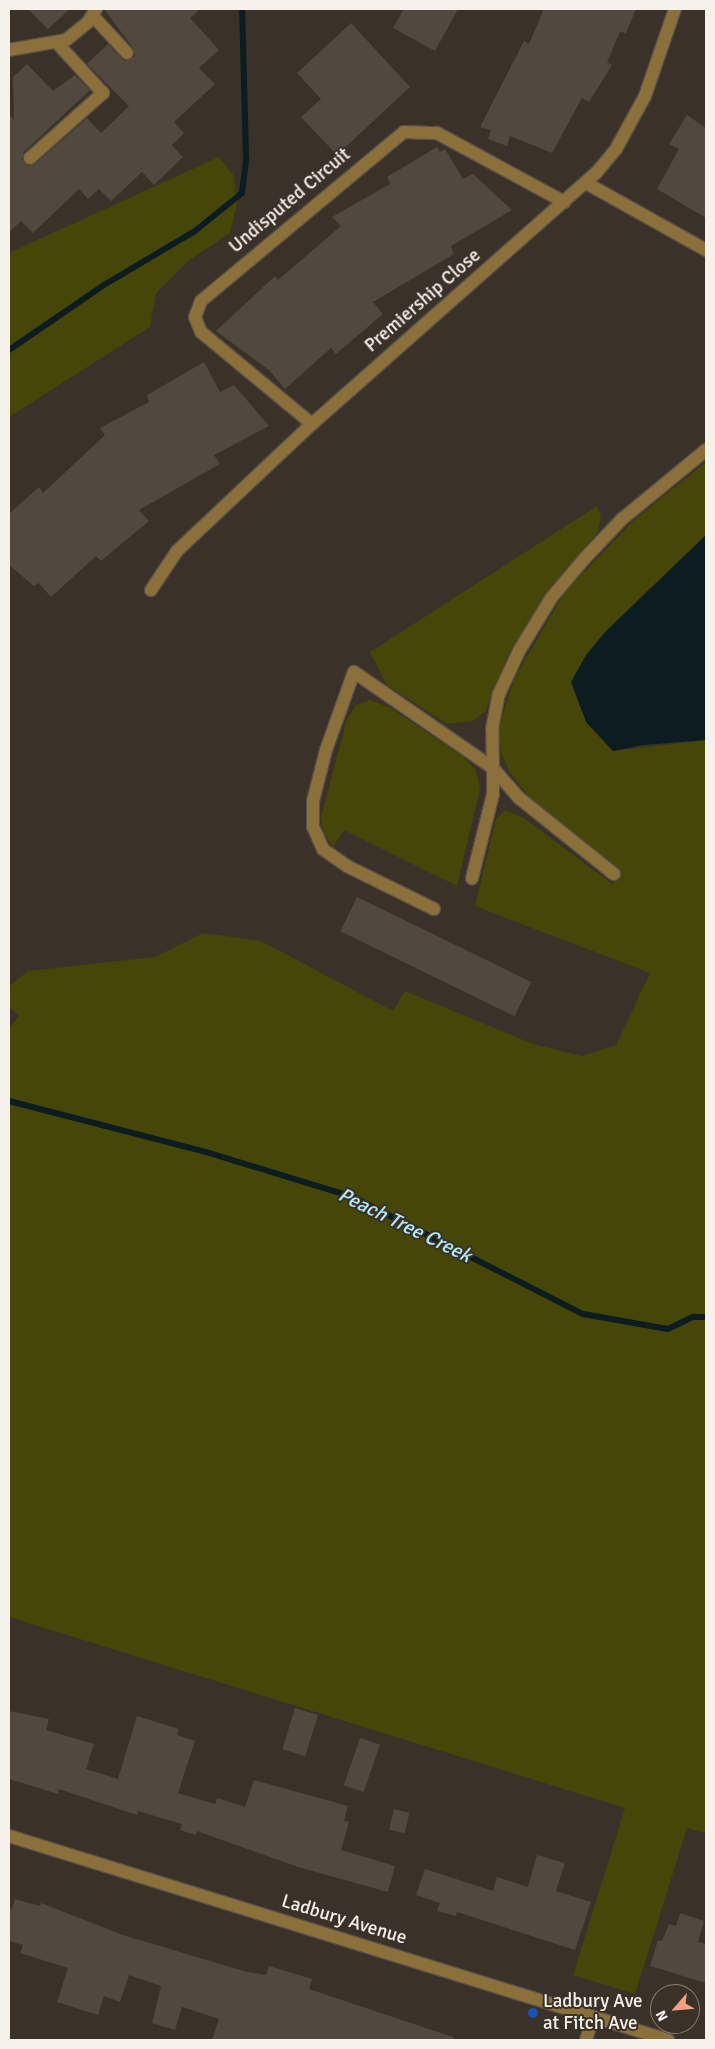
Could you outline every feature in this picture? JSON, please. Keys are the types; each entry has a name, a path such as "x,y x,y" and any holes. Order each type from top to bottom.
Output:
{"street":[{"name":"Premiership Close","path":"151,590 177,551 312,424 586,183 616,149 632,123 645,96 675,9"},
{"path":"9,50 57,43 72,36 95,12 127,53"},
{"path":"30,158 103,93 57,43"},
{"name":"Undisputed Circuit","path":"312,424 201,332 195,316 201,301 404,132 437,133 564,202"},
{"path":"586,183 706,250"},
{"path":"472,878 493,794 492,729 499,694 519,651 552,597 622,519 706,450"},
{"path":"434,909 347,866 323,849 313,827 314,801 326,750 354,672 493,768 519,798 614,874"},
{"name":"Ladbury Avenue","path":"9,1836 668,2040"},
{"path":"586,2040 593,2017"}],"shaded area":[{"path":"219,157 234,176 237,205 230,233 188,261 156,293 150,327 9,417 9,253"},
{"path":"706,462 706,535 586,655 586,722 613,751 706,740 706,1833 687,1828 635,1994 573,1975 625,1808 9,1617 9,1028 19,1016 9,1007 9,986 28,971 155,957 203,933 261,941 393,1011 405,991 533,1044 582,1056 616,1045 650,973 475,906 496,819 505,810 524,818 612,884 619,868 530,798 510,773 501,753 499,727 514,679 564,593 634,520"},
{"path":"597,506 601,517 598,532 553,584 509,653 485,712 473,721 447,724 387,685 370,652"},
{"path":"706,535 706,740 643,745 613,751 586,722 571,682 586,655 606,631"},
{"path":"370,700 389,707 464,757 476,771 480,789 457,886 344,830 333,847 324,834 321,817 347,719 356,705"}],"building":[{"path":"28,9 70,9 48,29"},
{"path":"104,9 200,9 190,18 219,50 199,68 215,84 174,122 184,133 172,145 183,157 154,185 142,172 111,201 99,189 88,199 79,189 33,233 21,221 9,232 9,114 14,120 13,77 27,64 53,91 75,75 90,90 24,152 22,160 28,166 35,164 87,118 101,133 129,106 87,64 108,44 124,61 135,56 133,48"},
{"path":"404,9 458,9 435,51 393,28"},
{"path":"544,9 636,9 626,33 620,32 607,62 612,65 589,102 582,98 552,153 510,136 507,146 488,139 491,130 480,127 524,41 529,44"},
{"path":"351,23 410,87 337,155 301,117 321,99 297,73"},
{"path":"687,115 706,128 706,218 657,189 679,149 669,144"},
{"path":"437,147 440,152 445,149 463,179 473,174 512,210 451,246 454,254 373,302 383,314 336,354 331,348 285,389 269,370 216,331 275,276 278,280 341,226 332,217 390,184 387,177"},
{"path":"204,362 220,392 234,385 269,426 214,455 220,464 139,510 149,521 101,561 96,556 51,597 39,583 34,586 9,565 9,514 39,487 43,493 105,435 100,428 149,402 147,395"},
{"path":"357,897 531,982 515,1016 340,931"},
{"path":"295,1708 318,1715 305,1756 282,1749"},
{"path":"9,1711 49,1719 46,1730 94,1744 86,1769 118,1779 137,1716 179,1729 177,1735 195,1741 178,1793 215,1804 217,1798 245,1807 254,1780 348,1806 344,1821 349,1822 341,1850 395,1866 388,1892 298,1867 197,1831 196,1835 180,1830 182,1824 138,1811 137,1815 59,1789 58,1794 9,1779"},
{"path":"360,1738 380,1745 364,1792 344,1785"},
{"path":"394,1809 410,1813 404,1833 389,1829"},
{"path":"537,1855 565,1863 556,1891 591,1902 575,1950 457,1912 456,1916 437,1911 440,1903 416,1895 425,1869 493,1891 497,1877 528,1887"},
{"path":"15,1899 40,1906 41,1903 123,1935 247,1972 266,1975 269,1966 312,1979 309,1989 453,2037 453,2040 212,2040 219,2019 182,2007 175,2030 152,2023 161,1986 129,1975 120,2002 104,1996 98,2015 57,2002 68,1968 20,1953 23,1945 9,1941 9,1908 12,1909"},
{"path":"680,1913 704,1921 698,1942 706,1944 706,1983 650,1966 658,1940 662,1941 669,1924 676,1926"}],"waterway":[{"path":"9,350 104,285 195,231 242,193 246,158 242,9"},
{"name":"Peach Tree Creek","path":"9,1101 206,1152 353,1197 583,1314 668,1329 693,1317 706,1317"}],"place":[{"name":"Ladbury Ave at Fitch Ave","path":"533,2013"}]}
